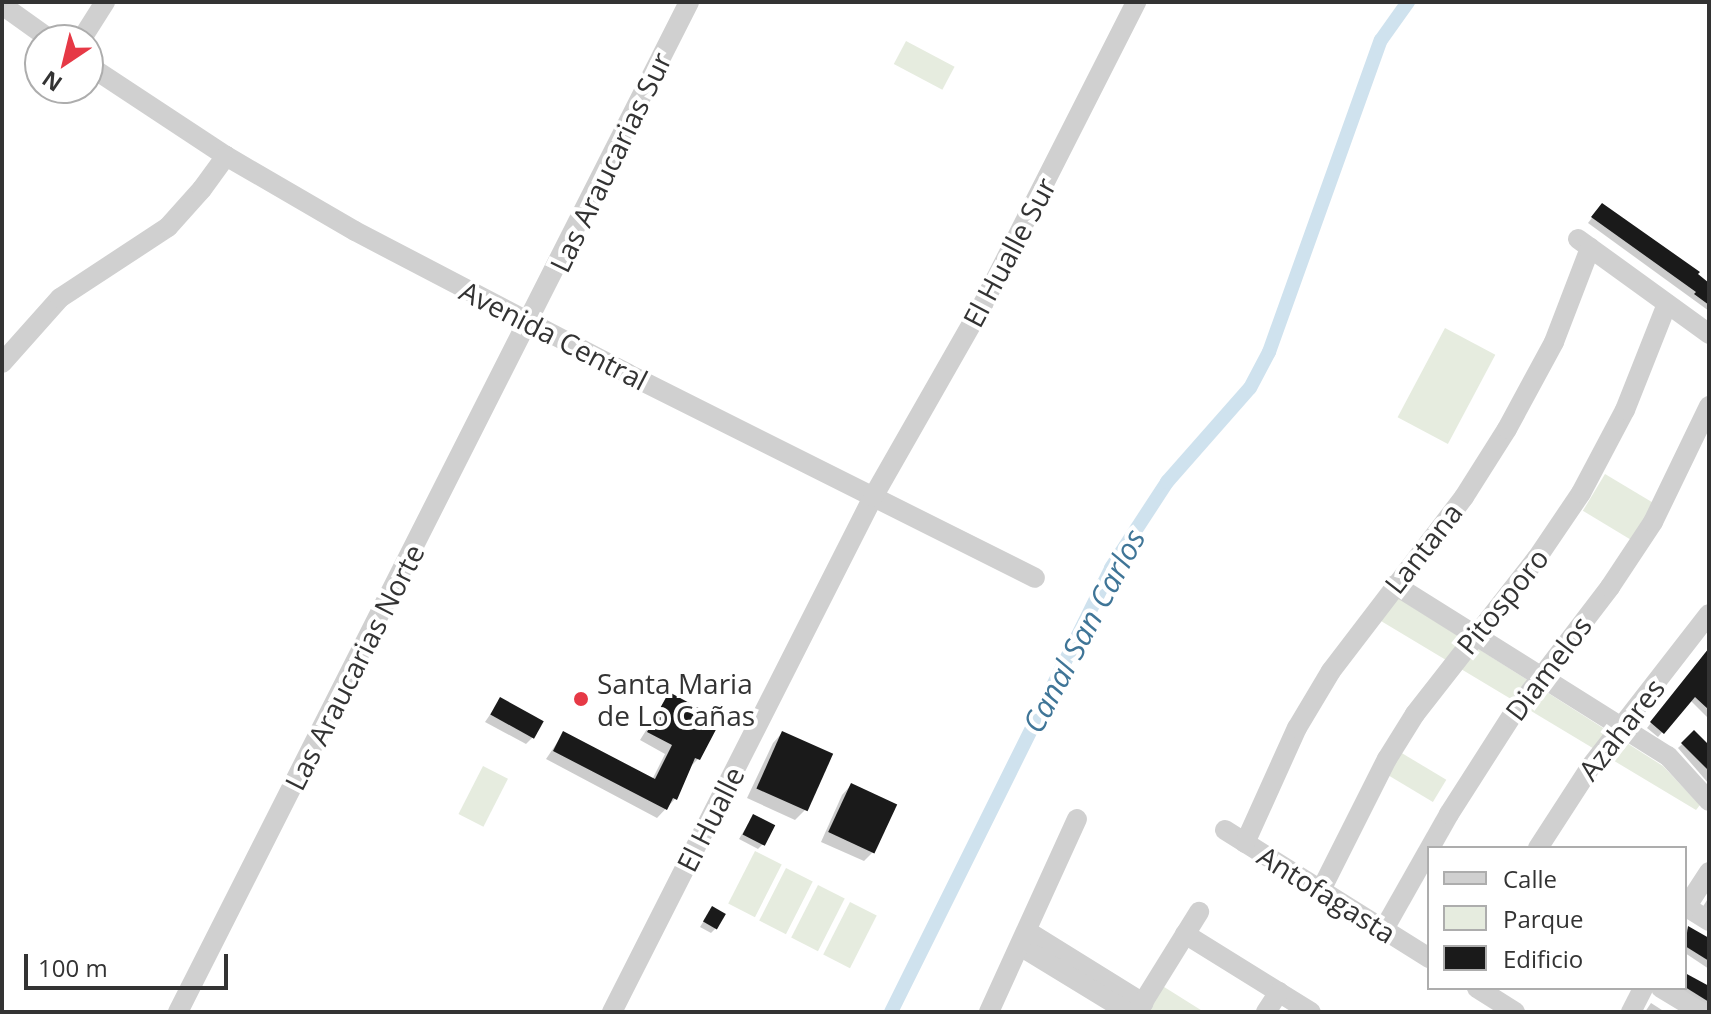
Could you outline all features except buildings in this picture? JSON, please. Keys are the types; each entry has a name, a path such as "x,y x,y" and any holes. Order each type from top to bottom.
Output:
{"street":[{"path":"91,24 105,2"},
{"name":"Las Araucarias Sur","path":"530,323 689,2"},
{"name":"El Hualle Sur","path":"873,497 983,304 1136,2"},
{"path":"2,5 29,24"},
{"name":"Avenida Central","path":"104,76 226,156 355,231 530,323 1035,578"},
{"path":"2,363 60,298 168,227 226,156"},
{"name":"Lantana","path":"1245,843 1309,707 1346,648 1464,497 1507,429 1554,342 1584,244 1667,304"},
{"path":"1667,304 1709,334"},
{"name":"Pitosporo","path":"1321,890 1393,749 1430,691 1537,558 1581,493 1625,410 1667,304"},
{"name":"Las Araucarias Norte","path":"178,1012 530,323"},
{"name":"Diamelos","path":"1431,846 1466,785 1539,675 1593,610 1640,543 1676,479 1709,406"},
{"name":"El Hualle","path":"612,1012 873,497"},
{"path":"1395,585 1668,756 1709,801"},
{"name":"Azahares","path":"1539,846 1621,725 1709,614"},
{"path":"989,1012 1077,819"},
{"name":"Antofagasta","path":"1225,830 1427,957"},
{"name":"Diamelos","path":"1384,929 1427,853"},
{"path":"1687,905 1709,872"},
{"path":"1687,909 1709,921"},
{"path":"1024,938 1136,1009 1199,912"},
{"path":"1185,934 1311,1012"},
{"path":"1480,990 1515,1012"},
{"path":"1631,1012 1642,990"},
{"path":"1664,990 1701,1012"},
{"path":"1266,1012 1279,992"}],"green space":[{"path":"906,41 955,67 942,90 894,64"},
{"path":"1445,328 1495,355 1448,444 1398,417"},
{"path":"1605,474 1654,503 1632,540 1583,511"},
{"path":"1392,594 1663,766 1700,805 1696,810 1376,618"},
{"path":"1400,752 1446,780 1433,802 1387,774"},
{"path":"483,766 508,779 483,827 458,814"},
{"path":"755,851 782,865 755,917 728,904"},
{"path":"786,868 813,882 786,934 759,921"},
{"path":"818,885 845,899 818,951 791,938"},
{"path":"850,902 877,916 850,968 823,955"},
{"path":"1161,985 1204,1012 1144,1012"}],"waterway":[{"name":"Canal San Carlos","path":"891,1012 1111,568 1167,482 1250,388 1269,352 1381,40 1408,2"}],"place":[{"name":"Santa Maria de Lo Cañas","path":"581,699"}]}
